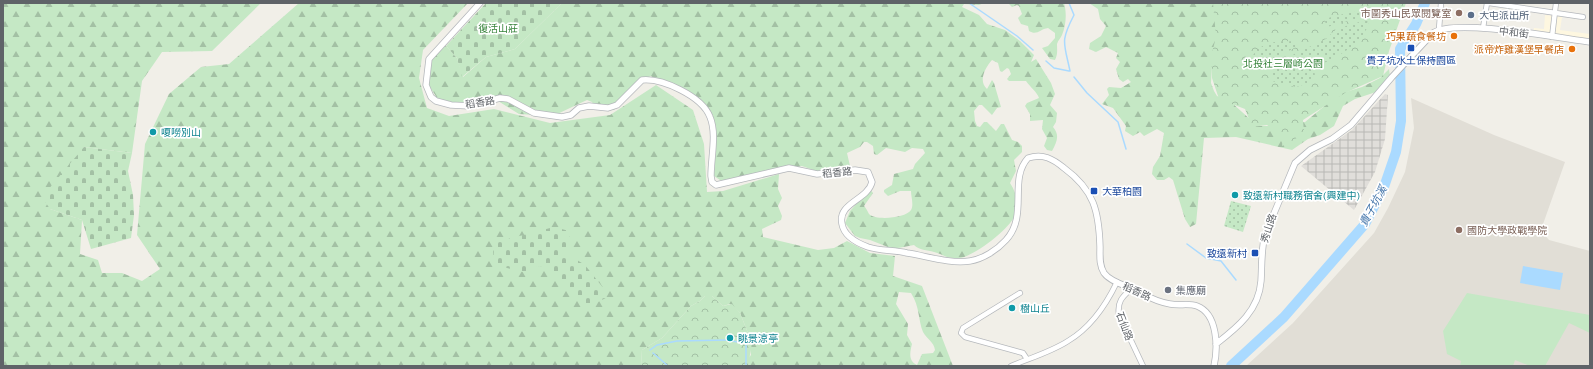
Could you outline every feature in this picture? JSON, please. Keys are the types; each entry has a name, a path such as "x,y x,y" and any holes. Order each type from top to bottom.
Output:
{"street":[{"name":"稻香路","path":"480,3 429,59 426,85 431,97 436,101 451,105 470,106 500,98 508,100 534,113 562,117 571,115 579,108 589,106 608,108 617,105 642,80 655,80 676,87 692,98 710,116 712,135 710,176 714,184 721,185 784,168 797,168 822,174 864,170 870,175 871,186 842,213 841,223 845,232 854,240 869,247 951,261 971,261 990,253 1007,240 1018,220 1021,166 1028,158 1045,156 1057,162 1079,178 1086,189 1096,210 1100,226 1100,265 1105,275 1132,289 1170,304 1196,306 1203,309 1211,320 1216,344 1214,366"},
{"path":"1439,29 1441,3"},
{"path":"1483,28 1488,3 1583,17"},
{"path":"1552,37 1556,3"},
{"name":"中和街","path":"1439,29 1455,26 1483,28 1590,42"},
{"name":"秀山路","path":"1216,344 1241,325 1255,305 1261,281 1262,247 1265,235 1295,163 1310,150 1332,139 1346,129 1404,63 1439,29"},
{"path":"1012,366 1052,349 1077,335 1094,318 1108,300 1117,282"},
{"name":"石仙路","path":"1132,289 1120,299 1117,306 1119,315 1142,366"},
{"path":"1020,293 964,328 961,332 965,337 1023,353 1028,359"}],"shaded area":[{"path":"1545,15 1562,17 1560,30 1590,34 1590,41 1533,34 1534,28 1544,29"},
{"path":"1385,94 1388,95 1385,139 1375,172 1354,210 1301,166 1352,130"},
{"name":"國防大學政戰學院","path":"1411,98 1494,135 1565,162 1542,227 1543,233 1549,240 1590,251 1590,366 1246,366 1293,323 1374,233 1405,172 1414,128"}],"green space":[{"path":"3,3 261,3 212,51 162,52 142,81 132,153 84,147 50,209 82,220 80,254 98,260 102,273 122,273 142,281 160,269 137,235 145,144 169,94 201,67 229,64 299,3 468,3 423,50 419,78 427,108 449,116 494,109 550,123 610,115 656,85 693,110 704,144 707,192 723,191 779,174 778,189 782,198 778,206 782,216 781,220 762,229 763,237 818,250 834,248 847,241 870,253 895,256 893,276 922,286 953,366 750,366 748,359 751,355 748,333 740,313 730,304 723,306 712,296 705,296 691,306 662,338 642,350 641,366 3,366","holes":["899,292 911,293 916,303 923,332 935,350 933,353 922,354 917,365 911,359 910,353 912,344 907,335 908,324 896,304"]},
{"name":"復活山莊","path":"486,3 562,3 515,49 486,57 462,77 457,58 446,46"},
{"path":"562,3 984,3 979,5 964,4 962,7 979,15 987,24 1005,30 1020,41 1034,55 1031,62 1036,59 1051,83 1055,94 1050,105 1057,113 1056,122 1053,127 1057,136 1056,142 1052,151 1047,150 1044,146 1047,138 1042,129 1043,120 1030,121 1030,114 1025,106 1027,103 1039,98 1035,92 1026,81 1009,81 1007,79 1011,74 1009,69 1007,68 1002,72 1000,71 998,63 992,60 985,71 983,82 987,89 992,80 1001,107 997,108 992,115 982,105 979,105 974,111 975,121 977,126 980,127 984,122 987,122 996,131 1001,124 1004,124 1012,140 1018,142 1022,146 1022,152 1014,160 1016,171 1010,183 1017,203 1016,211 1012,221 991,241 966,256 955,258 921,249 914,245 893,249 855,236 845,223 850,211 870,189 873,193 864,206 869,214 878,217 891,218 908,213 912,208 911,191 900,191 888,196 884,190 892,185 894,174 913,169 915,164 925,153 923,149 912,148 905,152 886,148 877,155 874,154 873,146 867,142 864,142 860,147 847,153 850,166 841,169 816,171 802,166 723,182 714,176 715,152 707,107 686,89 663,80 655,79 651,76 646,78 614,110 596,109 592,102 587,100 553,116 519,114 498,101 490,99 469,103 449,104 439,101 428,84 433,52 446,46 457,58 463,77 486,57 515,49"},
{"path":"1008,3 1064,3 1066,11 1065,24 1062,35 1057,44 1057,54 1055,60 1050,59 1042,48 1048,46 1055,38 1055,33 1048,28 1036,33 1029,31 1028,26 1021,24 1018,18 1022,14 1019,6 1017,5 1012,7"},
{"path":"1089,3 1299,3 1212,67 1211,83 1217,96 1231,102 1252,121 1260,126 1305,122 1339,94 1362,87 1380,78 1389,69 1390,76 1376,92 1355,99 1343,106 1334,126 1320,135 1308,139 1292,150 1236,137 1204,138 1196,224 1190,227 1185,219 1173,180 1169,177 1164,180 1157,180 1152,174 1153,167 1160,156 1164,133 1157,129 1144,136 1140,132 1133,136 1125,131 1126,126 1113,108 1102,104 1109,95 1107,89 1109,87 1121,88 1131,82 1128,79 1123,82 1119,79 1116,69 1120,62 1116,58 1118,53 1106,47 1096,52 1089,49 1090,43 1101,36 1106,26 1100,19 1098,9"},
{"name":"北投社三層崎公園","path":"1213,3 1406,3 1389,51 1383,76 1345,93 1303,120 1304,132 1294,140 1282,146 1283,137 1267,125 1252,127 1245,109 1219,99 1212,78 1212,53 1216,37"},
{"path":"1363,9 1365,16 1327,27 1324,19"},
{"path":"1366,20 1369,24 1360,39 1338,56 1314,67 1315,77 1308,80 1309,83 1296,87 1272,81 1271,72 1286,58 1326,39 1336,29"},
{"path":"1294,41 1296,47 1257,71 1251,58 1255,52 1270,43"},
{"path":"84,147 132,153 128,171 133,195 134,215 131,238 91,249 82,220 50,209 42,197"},
{"path":"1231,201 1251,206 1243,232 1224,226"},
{"path":"554,227 569,231 569,255 585,265 604,289 606,298 589,306 549,267 539,266 523,272 507,268 494,262 493,249 497,242"},
{"path":"1467,293 1590,315 1590,333 1569,323 1545,366 1530,366 1515,360 1513,366 1460,366 1461,361 1447,354 1443,331"},
{"path":"707,294 712,296 723,306 732,304 740,313 748,333 753,333 750,366 641,366 642,350 662,338 691,306 700,301"}],"water":[{"path":"1523,266 1563,273 1560,290 1520,283"}],"waterway":[{"path":"969,3 1017,36 1033,50"},
{"path":"1069,3 1074,15 1064,42 1070,71"},
{"name":"貴子坑溪","path":"1231,366 1284,317 1365,224 1384,187 1396,152 1401,121 1400,49 1416,24 1425,3"},
{"path":"1046,61 1054,68 1069,71"},
{"path":"1074,77 1087,93 1118,122 1126,149"},
{"path":"1187,244 1206,258 1221,261 1236,280"},
{"path":"650,350 657,345 677,341 728,340"},
{"path":"731,341 746,343 746,366"},
{"path":"653,353 668,366"}],"place":[{"name":"市圖秀山民眾閱覽室","path":"1459,13"},
{"name":"大屯派出所","path":"1471,15"},
{"name":"巧果蔬食餐坊","path":"1454,36"},
{"name":"貴子坑水土保持園區","path":"1411,48"},
{"name":"派帝炸雞漢堡早餐店","path":"1572,49"},
{"name":"嗄嘮別山","path":"153,132"},
{"name":"大華柏園","path":"1094,191"},
{"name":"致遠新村職務宿舍(興建中)","path":"1235,195"},
{"name":"國防大學政戰學院","path":"1459,230"},
{"name":"致遠新村","path":"1255,253"},
{"name":"集應廟","path":"1168,290"},
{"name":"樹山丘","path":"1012,308"},
{"name":"眺景涼亭","path":"730,338"}]}
